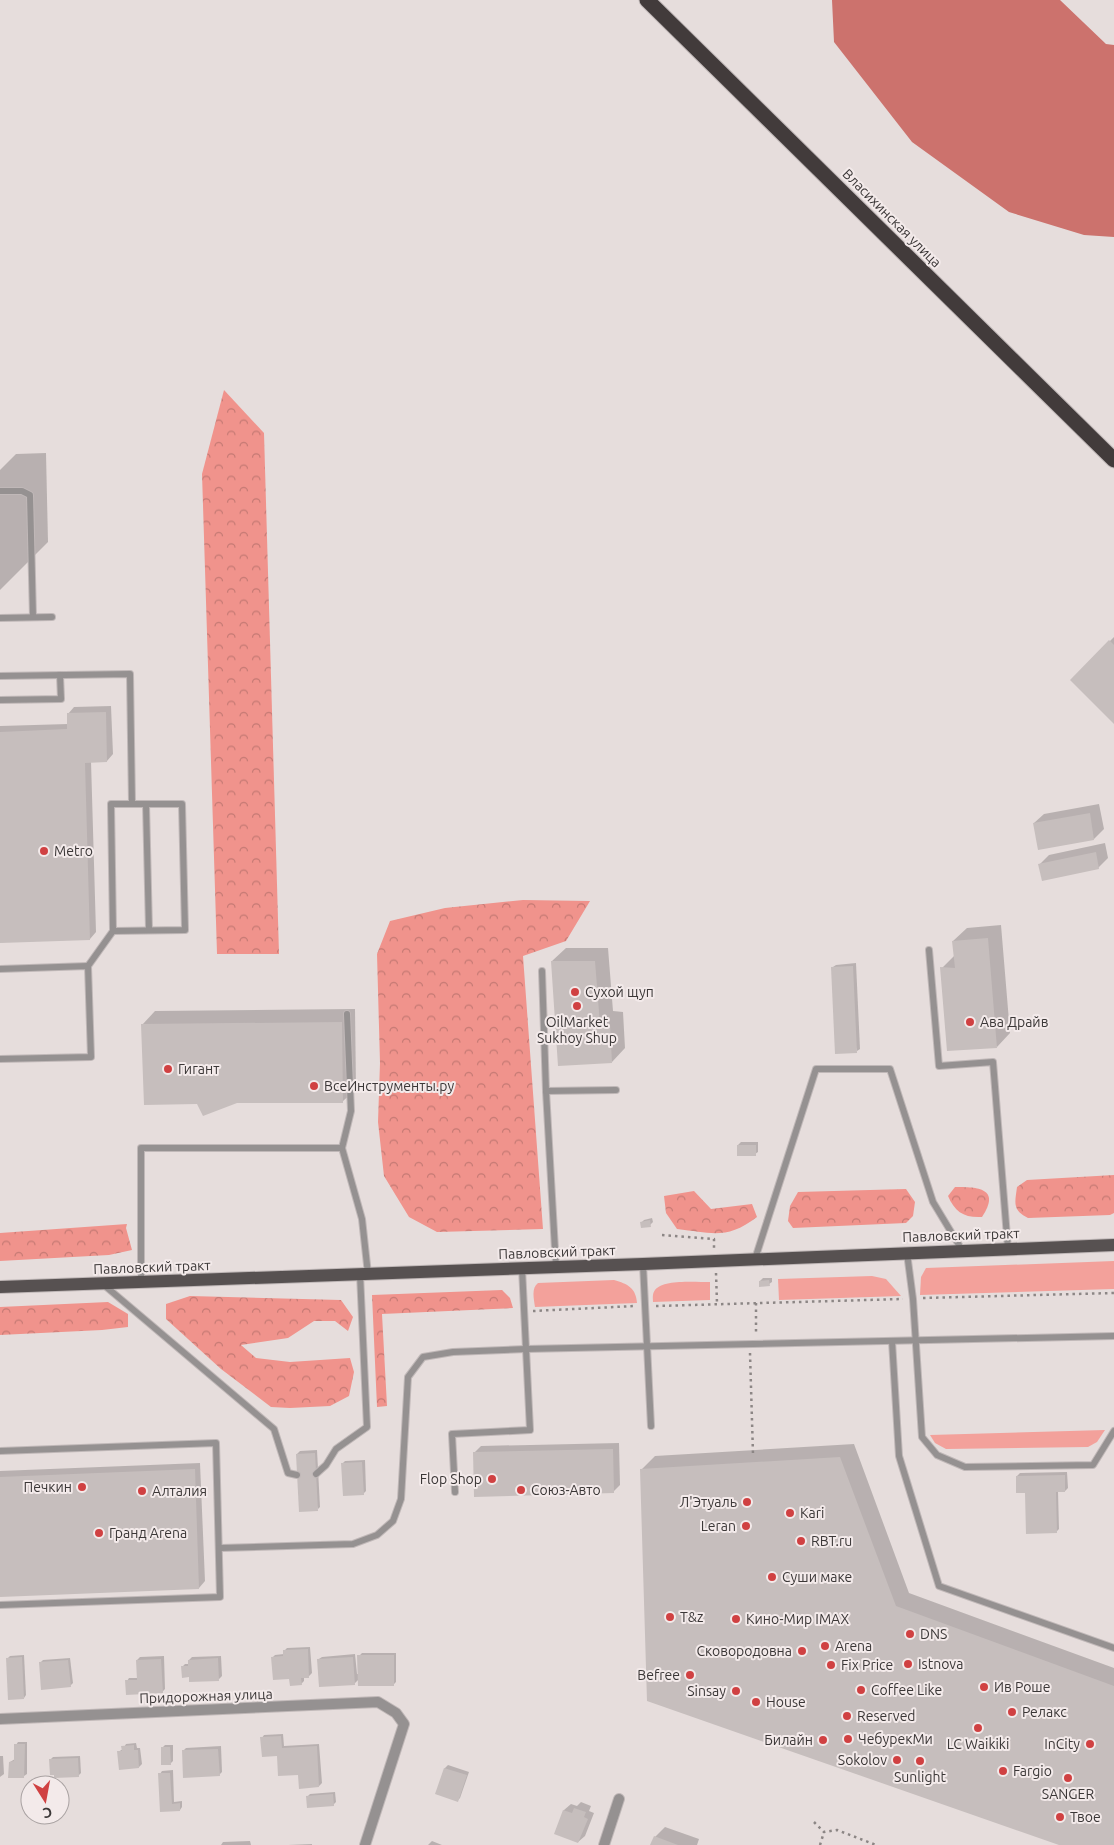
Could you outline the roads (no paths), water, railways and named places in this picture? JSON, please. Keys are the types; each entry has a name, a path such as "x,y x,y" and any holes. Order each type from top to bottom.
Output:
{"highway":[{"name":"Власихинская улица","path":"648,0 1114,460"}],"main road":[{"name":"Павловский тракт","path":"0,1287 1114,1245"}],"street":[{"name":"Придорожная улица","path":"0,1718 378,1702 396,1713 404,1724 365,1845"},
{"path":"604,1845 619,1798"}],"lane":[{"path":"0,491 22,491 30,496 34,617"},
{"path":"0,618 52,617"},
{"path":"0,676 130,674 132,804"},
{"path":"0,700 61,699 60,675"},
{"path":"0,1059 91,1057 88,966 113,931 111,804 182,804 185,930 113,931"},
{"path":"146,804 149,930"},
{"path":"929,950 939,1066 993,1062 1008,1249"},
{"path":"0,969 88,966"},
{"path":"542,971 546,1091 556,1267"},
{"path":"316,1474 326,1465 336,1449 367,1427 362,1219 342,1148 351,1111 347,1014"},
{"path":"755,1258 816,1069 890,1069 932,1202 962,1250"},
{"path":"546,1091 616,1090"},
{"path":"141,1282 141,1148 342,1148"},
{"path":"907,1252 913,1299 922,1437 937,1454 966,1467 1093,1465 1114,1431"},
{"path":"643,1264 651,1426"},
{"path":"455,1492 452,1434 530,1430 522,1268"},
{"path":"103,1284 274,1428 288,1473 297,1475"},
{"path":"220,1548 353,1544 377,1535 393,1521 401,1499 408,1377 423,1357 453,1352 1114,1336"},
{"path":"892,1341 899,1456 939,1586 1114,1648"},
{"path":"0,1451 216,1443 220,1548 220,1597 0,1605"}],"place":[{"name":"Metro","path":"44,851"},
{"name":"Сухой щуп","path":"575,992"},
{"name":"OilMarket Sukhoy Shup","path":"577,1006"},
{"name":"Ава Драйв","path":"970,1022"},
{"name":"Гигант","path":"168,1069"},
{"name":"ВсеИнструменты.ру","path":"314,1086"},
{"name":"Flop Shop","path":"492,1479"},
{"name":"Печкин","path":"82,1487"},
{"name":"Союз-Авто","path":"521,1490"},
{"name":"Алталия","path":"142,1491"},
{"name":"Л'Этуаль","path":"747,1502"},
{"name":"Kari","path":"790,1513"},
{"name":"Leran","path":"746,1526"},
{"name":"Гранд Arena","path":"99,1533"},
{"name":"RBT.ru","path":"801,1541"},
{"name":"Суши маке","path":"772,1577"},
{"name":"T&z","path":"670,1617"},
{"name":"Кино-Мир IMAX","path":"736,1619"},
{"name":"DNS","path":"910,1634"},
{"name":"Arena","path":"825,1646"},
{"name":"Сковородовна","path":"802,1651"},
{"name":"Istnova","path":"908,1664"},
{"name":"Fix Price","path":"831,1665"},
{"name":"Befree","path":"690,1675"},
{"name":"Ив Роше","path":"984,1687"},
{"name":"Coffee Like","path":"861,1690"},
{"name":"Sinsay","path":"736,1691"},
{"name":"House","path":"756,1702"},
{"name":"Релакс","path":"1012,1712"},
{"name":"Reserved","path":"847,1716"},
{"name":"LC Waikiki","path":"978,1728"},
{"name":"ЧебурекМи","path":"848,1739"},
{"name":"Билайн","path":"823,1740"},
{"name":"InCity","path":"1090,1744"},
{"name":"Sokolov","path":"897,1760"},
{"name":"Sunlight","path":"920,1761"},
{"name":"Fargio","path":"1003,1771"},
{"name":"SANGER","path":"1068,1778"},
{"name":"Твое","path":"1060,1817"}]}
